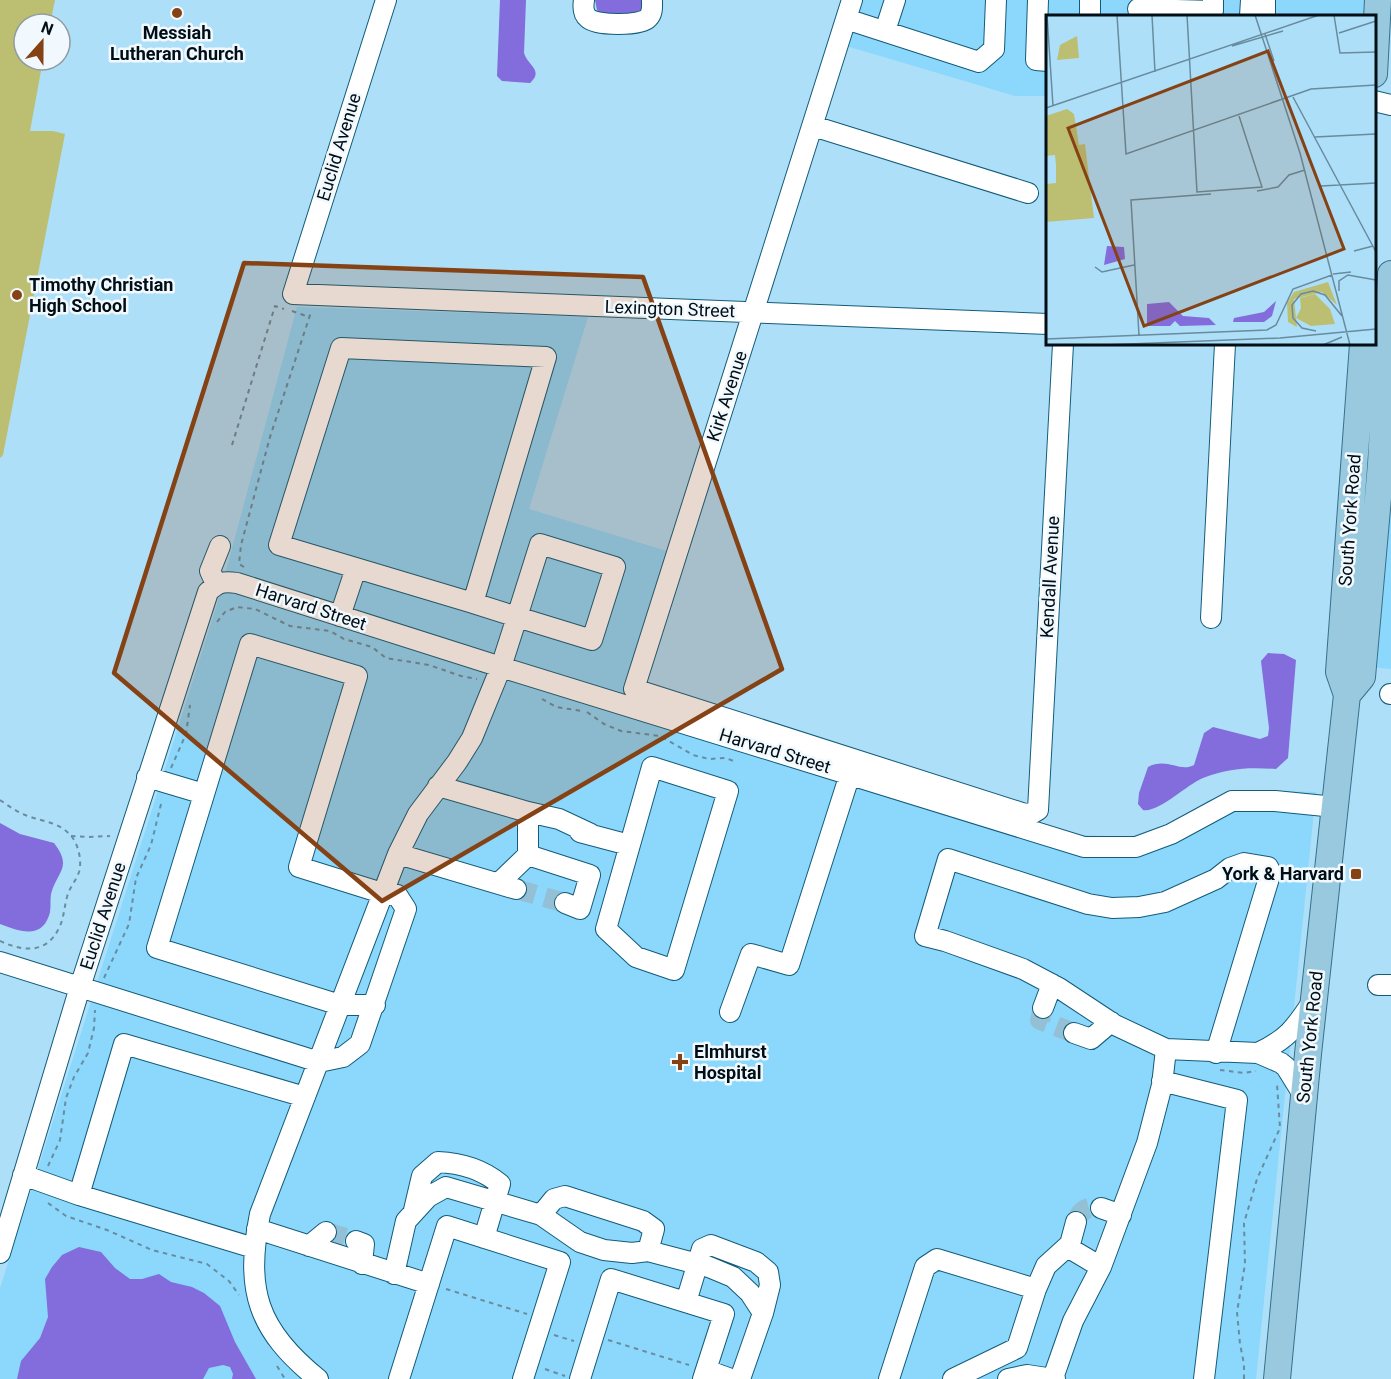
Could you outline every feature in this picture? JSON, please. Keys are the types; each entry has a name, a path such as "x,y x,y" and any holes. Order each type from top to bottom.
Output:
{"main road":[{"path":"1376,31 1378,0"},
{"name":"South York Road","path":"1347,695 1362,677 1384,520 1384,341 1391,274"},
{"name":"South York Road","path":"1277,1379 1304,1096 1347,695 1339,672 1363,345"}],"street":[{"name":"Euclid Avenue","path":"293,294 386,0"},
{"path":"584,0 584,13 588,19 597,22 635,24 648,19 651,14 652,0"},
{"path":"885,31 895,0"},
{"path":"849,9 885,31 979,62 994,49 996,0"},
{"path":"1038,0 1036,60 1046,61"},
{"path":"1163,0 1195,3 1200,0"},
{"path":"1138,8 1213,11 1213,0"},
{"name":"Kirk Avenue","path":"634,689 849,9"},
{"path":"1376,101 1391,105"},
{"path":"813,126 1028,193"},
{"name":"Lexington Street","path":"293,294 1046,324"},
{"name":"Kendall Avenue","path":"1038,810 1063,345"},
{"path":"1211,618 1225,345"},
{"path":"318,1379 286,1349 267,1325 258,1304 253,1272 260,1214 398,854 418,814 458,762 472,738 497,676 517,617 540,544 615,567 592,640 517,617 473,603 279,545 341,348 546,357 473,603"},
{"path":"216,584 210,571 220,546"},
{"path":"340,616 356,568"},
{"name":"Harvard Street","path":"216,584 225,581 237,583 340,616 497,676 850,774 1084,847 1136,847 1171,834 1232,801 1275,801 1335,807"},
{"name":"Euclid Avenue","path":"0,1253 32,1178 80,987 208,592 216,584"},
{"path":"0,962 319,1062 343,1057 360,1044 375,1005 406,909 397,896 299,867 357,676 250,644 157,948 340,1005 375,1005"},
{"name":"Harvard Street","path":"634,689 1025,814 1038,810"},
{"path":"652,767 728,790 674,970 636,957 606,929 629,845 652,767"},
{"path":"730,1012 752,954 789,965 850,774"},
{"path":"147,777 204,794"},
{"path":"438,786 559,819 591,834 629,845"},
{"path":"398,854 507,886 528,855 528,812"},
{"path":"528,855 590,875 580,909 565,903"},
{"path":"1216,1053 1269,878 1268,867 1244,863 1230,868 1216,879 1165,902 1139,907 1112,908 1088,904 948,859 925,936 1023,969 1052,984 1111,1022 1166,1049 1216,1053 1258,1053 1286,1067 1304,1096"},
{"path":"1043,1008 1052,984"},
{"path":"1258,1053 1276,1045 1290,1034 1314,1000"},
{"path":"1074,1033 1091,1039 1111,1022"},
{"path":"79,1195 124,1044 305,1097"},
{"path":"1008,1379 1027,1375 1054,1379 1073,1321 1101,1267 1147,1143 1162,1081 1166,1049"},
{"path":"1162,1081 1237,1100 1204,1379"},
{"path":"32,1178 79,1195 256,1238 309,1246 429,1284"},
{"path":"394,1274 406,1221 428,1197 446,1187 541,1215 580,1242 604,1250 632,1253 648,1251 733,1277 750,1293 763,1313"},
{"path":"541,1215 554,1199 565,1196 643,1221 654,1229 648,1251"},
{"path":"484,1238 495,1201"},
{"path":"1101,1208 1121,1215"},
{"path":"953,1379 1017,1348 1036,1288 1046,1266 1068,1246 1076,1222"},
{"path":"399,1379 447,1226 560,1262 525,1371"},
{"path":"309,1246 326,1232"},
{"path":"356,1241 364,1244 362,1264"},
{"path":"686,1302 702,1249 711,1245 756,1262 768,1272 770,1285 763,1313 740,1379"},
{"path":"1068,1246 1075,1253 1101,1267"},
{"path":"889,1379 925,1267 937,1259 1036,1288"},
{"path":"580,1379 611,1279 724,1314 705,1375 731,1379"}],"path":[{"path":"249,571 239,564 241,545 270,437 316,295"},
{"path":"232,446 275,306 309,317"},
{"path":"212,627 225,612 237,607 255,609 290,626 330,632 344,639 372,647 386,658 429,665 461,676 479,679 497,676"},
{"path":"535,695 556,707 586,711 604,724 621,731 660,736 693,755 709,759 726,758 736,762"},
{"path":"190,697 190,716 186,734 166,783 151,845 136,878 129,924 106,972 99,993 88,1053 74,1077 66,1098 60,1140 32,1178 42,1200 66,1216 107,1230 152,1250 207,1264 229,1281 241,1299"},
{"path":"0,800 21,813 57,824 71,836 77,845 80,859 79,873 70,889 59,929 45,944 37,948 26,949 0,941"},
{"path":"71,836 101,837 129,833"},
{"path":"429,1284 542,1319"},
{"path":"554,1335 573,1341"},
{"path":"593,1335 705,1375"},
{"path":"274,1360 285,1379"},
{"path":"525,1371 572,1379"}],"highlighted area":[{"path":"244,263 643,277 782,669 382,901 114,673"}],"shaded area":[{"path":"500,0 526,0 524,53 536,75 530,83 502,81 497,76"},
{"path":"595,0 643,0 642,9 637,14 603,13 597,10"},
{"path":"858,0 1374,0 1373,15 1046,15 1046,96 1015,96 843,45"},
{"name":"Elmhurst Hospital","path":"297,307 588,317 529,509 670,552 626,693 1079,835 1129,837 1170,823 1209,800 1245,790 1316,792 1256,1379 0,1379 0,1288 216,608"},
{"path":"1391,350 1391,669 1370,667"},
{"path":"1268,653 1284,654 1296,660 1288,758 1276,769 1239,769 1203,778 1165,803 1149,810 1143,810 1138,804 1139,793 1148,767 1155,764 1184,767 1194,765 1204,733 1213,727 1260,739 1268,736 1261,661"},
{"path":"0,823 20,834 54,843 60,851 63,864 51,894 50,912 47,921 36,930 22,931 0,924"},
{"path":"79,1247 101,1252 115,1268 130,1279 142,1279 159,1274 171,1282 192,1287 204,1293 220,1306 235,1342 256,1379 232,1379 233,1374 230,1367 223,1365 209,1368 203,1379 17,1379 21,1361 40,1338 48,1317 45,1279 62,1255"}],"green space":[{"name":"Timothy Christian High School","path":"0,0 55,0 52,12 12,12 12,72 41,72 30,131 53,131 65,134 3,455 0,458"}],"tunnel":[{"path":"516,889 565,903"},
{"path":"1043,1008 1040,1020 1074,1033"},
{"path":"1076,1222 1085,1209 1101,1208"},
{"path":"326,1232 356,1241"}],"place":[{"name":"Messiah Lutheran Church","path":"177,13"},
{"name":"Timothy Christian High School","path":"17,295"},
{"name":"York & Harvard","path":"1356,874"},
{"name":"Elmhurst Hospital","path":"680,1062"}]}
